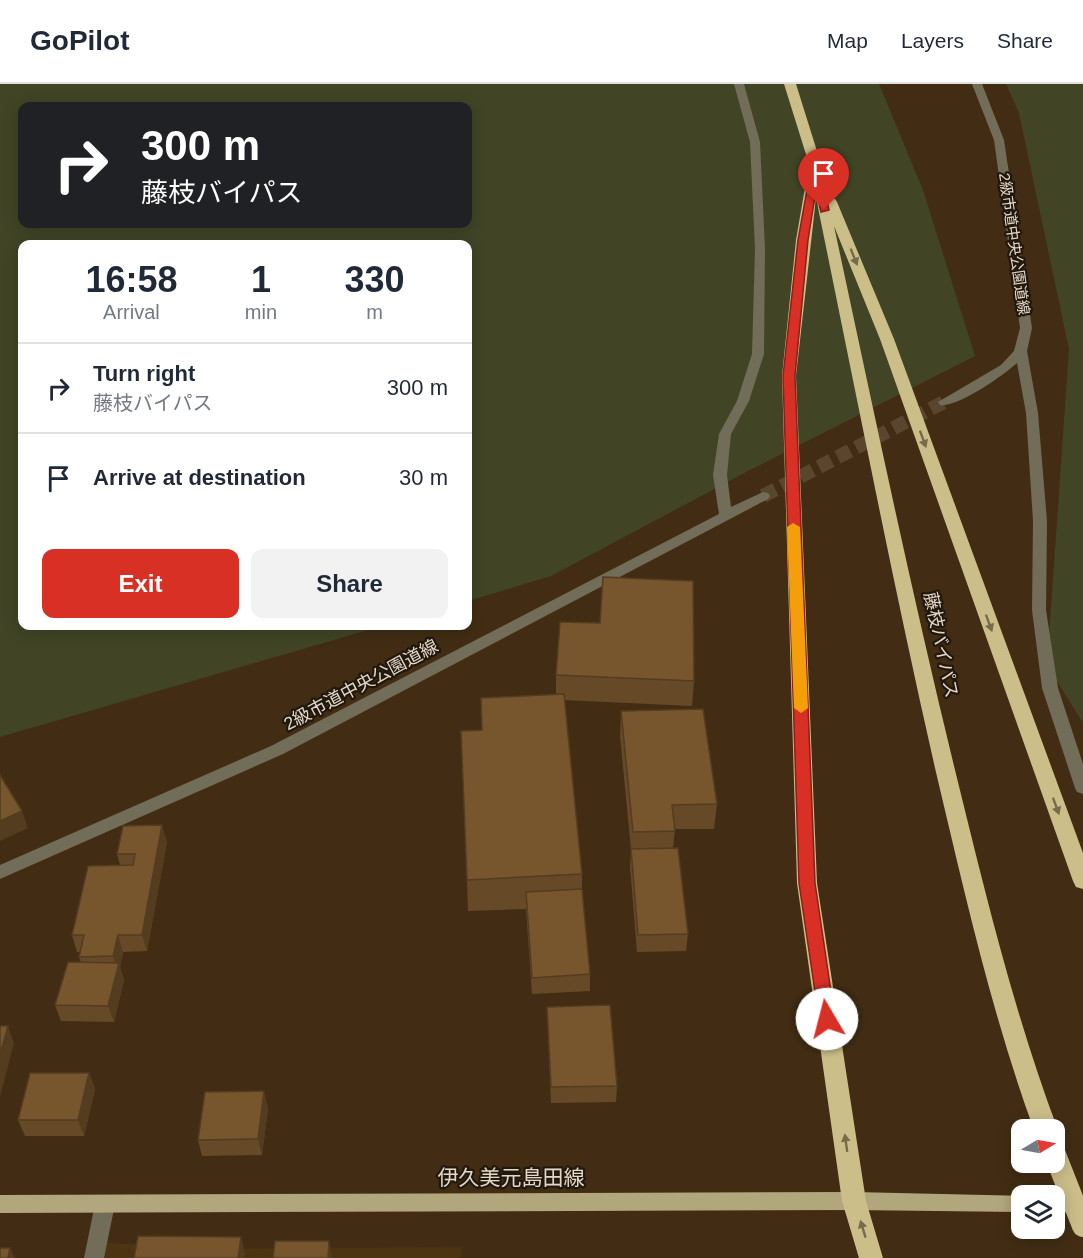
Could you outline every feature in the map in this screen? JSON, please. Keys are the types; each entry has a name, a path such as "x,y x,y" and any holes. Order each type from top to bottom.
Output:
{"highway":[{"path":"790,84 815,164 887,339 1083,881"},
{"path":"815,164 803,240 789,376 807,883 854,1201 871,1258"},
{"name":"藤枝バイパス","path":"815,164 924,684 1000,989 1042,1119"},
{"path":"1062,1173 1083,1226"}],"main road":[{"name":"伊久美元島田線","path":"0,1204 854,1201 1011,1203"},
{"path":"1065,1203 1083,1204"}],"street":[{"path":"726,516 720,475 725,434 743,401 758,354 760,249 755,142 739,84"},
{"name":"2級市道中央公園道線","path":"977,84 999,140 1026,328 1021,351 1032,413 1040,521 1039,610 1050,687 1083,788"},
{"path":"944,402 979,385 1010,363 1021,351"},
{"name":"2級市道中央公園道線","path":"0,873 277,750 763,496"},
{"path":"94,1258 105,1204"}],"shaded area":[{"path":"97,1242 206,1249 462,1247 461,1258 94,1258"}],"green space":[{"path":"0,84 879,84 923,190 975,356 750,470 551,576 472,600 472,240 18,240 18,630 368,630 0,737"},
{"path":"1006,84 1083,84 1083,723 1047,665 1069,349 1019,113"}],"building":[{"path":"603,577 693,581 694,681 556,675 560,622 600,623"},
{"path":"564,694 582,874 467,880 461,731 482,730 481,698"},
{"path":"703,709 717,804 672,805 675,831 633,832 621,711"},
{"path":"0,775 22,811 0,821"},
{"path":"162,825 142,935 118,935 113,956 79,957 84,935 72,935 88,866 133,865 135,854 117,854 123,826"},
{"path":"678,848 688,934 638,935 631,849"},
{"path":"582,889 590,974 532,978 526,892"},
{"path":"68,962 119,963 108,1006 55,1005"},
{"path":"610,1005 617,1086 551,1087 547,1007"},
{"path":"0,1026 8,1026 0,1055"},
{"path":"30,1073 89,1073 78,1120 18,1120"},
{"path":"264,1091 258,1139 198,1140 205,1092"},
{"path":"138,1236 241,1237 238,1258 134,1258"},
{"path":"275,1241 329,1241 328,1258 273,1258"},
{"path":"0,1248 10,1248 8,1258 0,1258"}],"tunnel":[{"path":"763,496 944,402"}],"slow traffic":[{"path":"793,527 801,708"}],"route":[{"path":"824,210 815,164 803,240 789,376 807,883 827,1019"}]}
